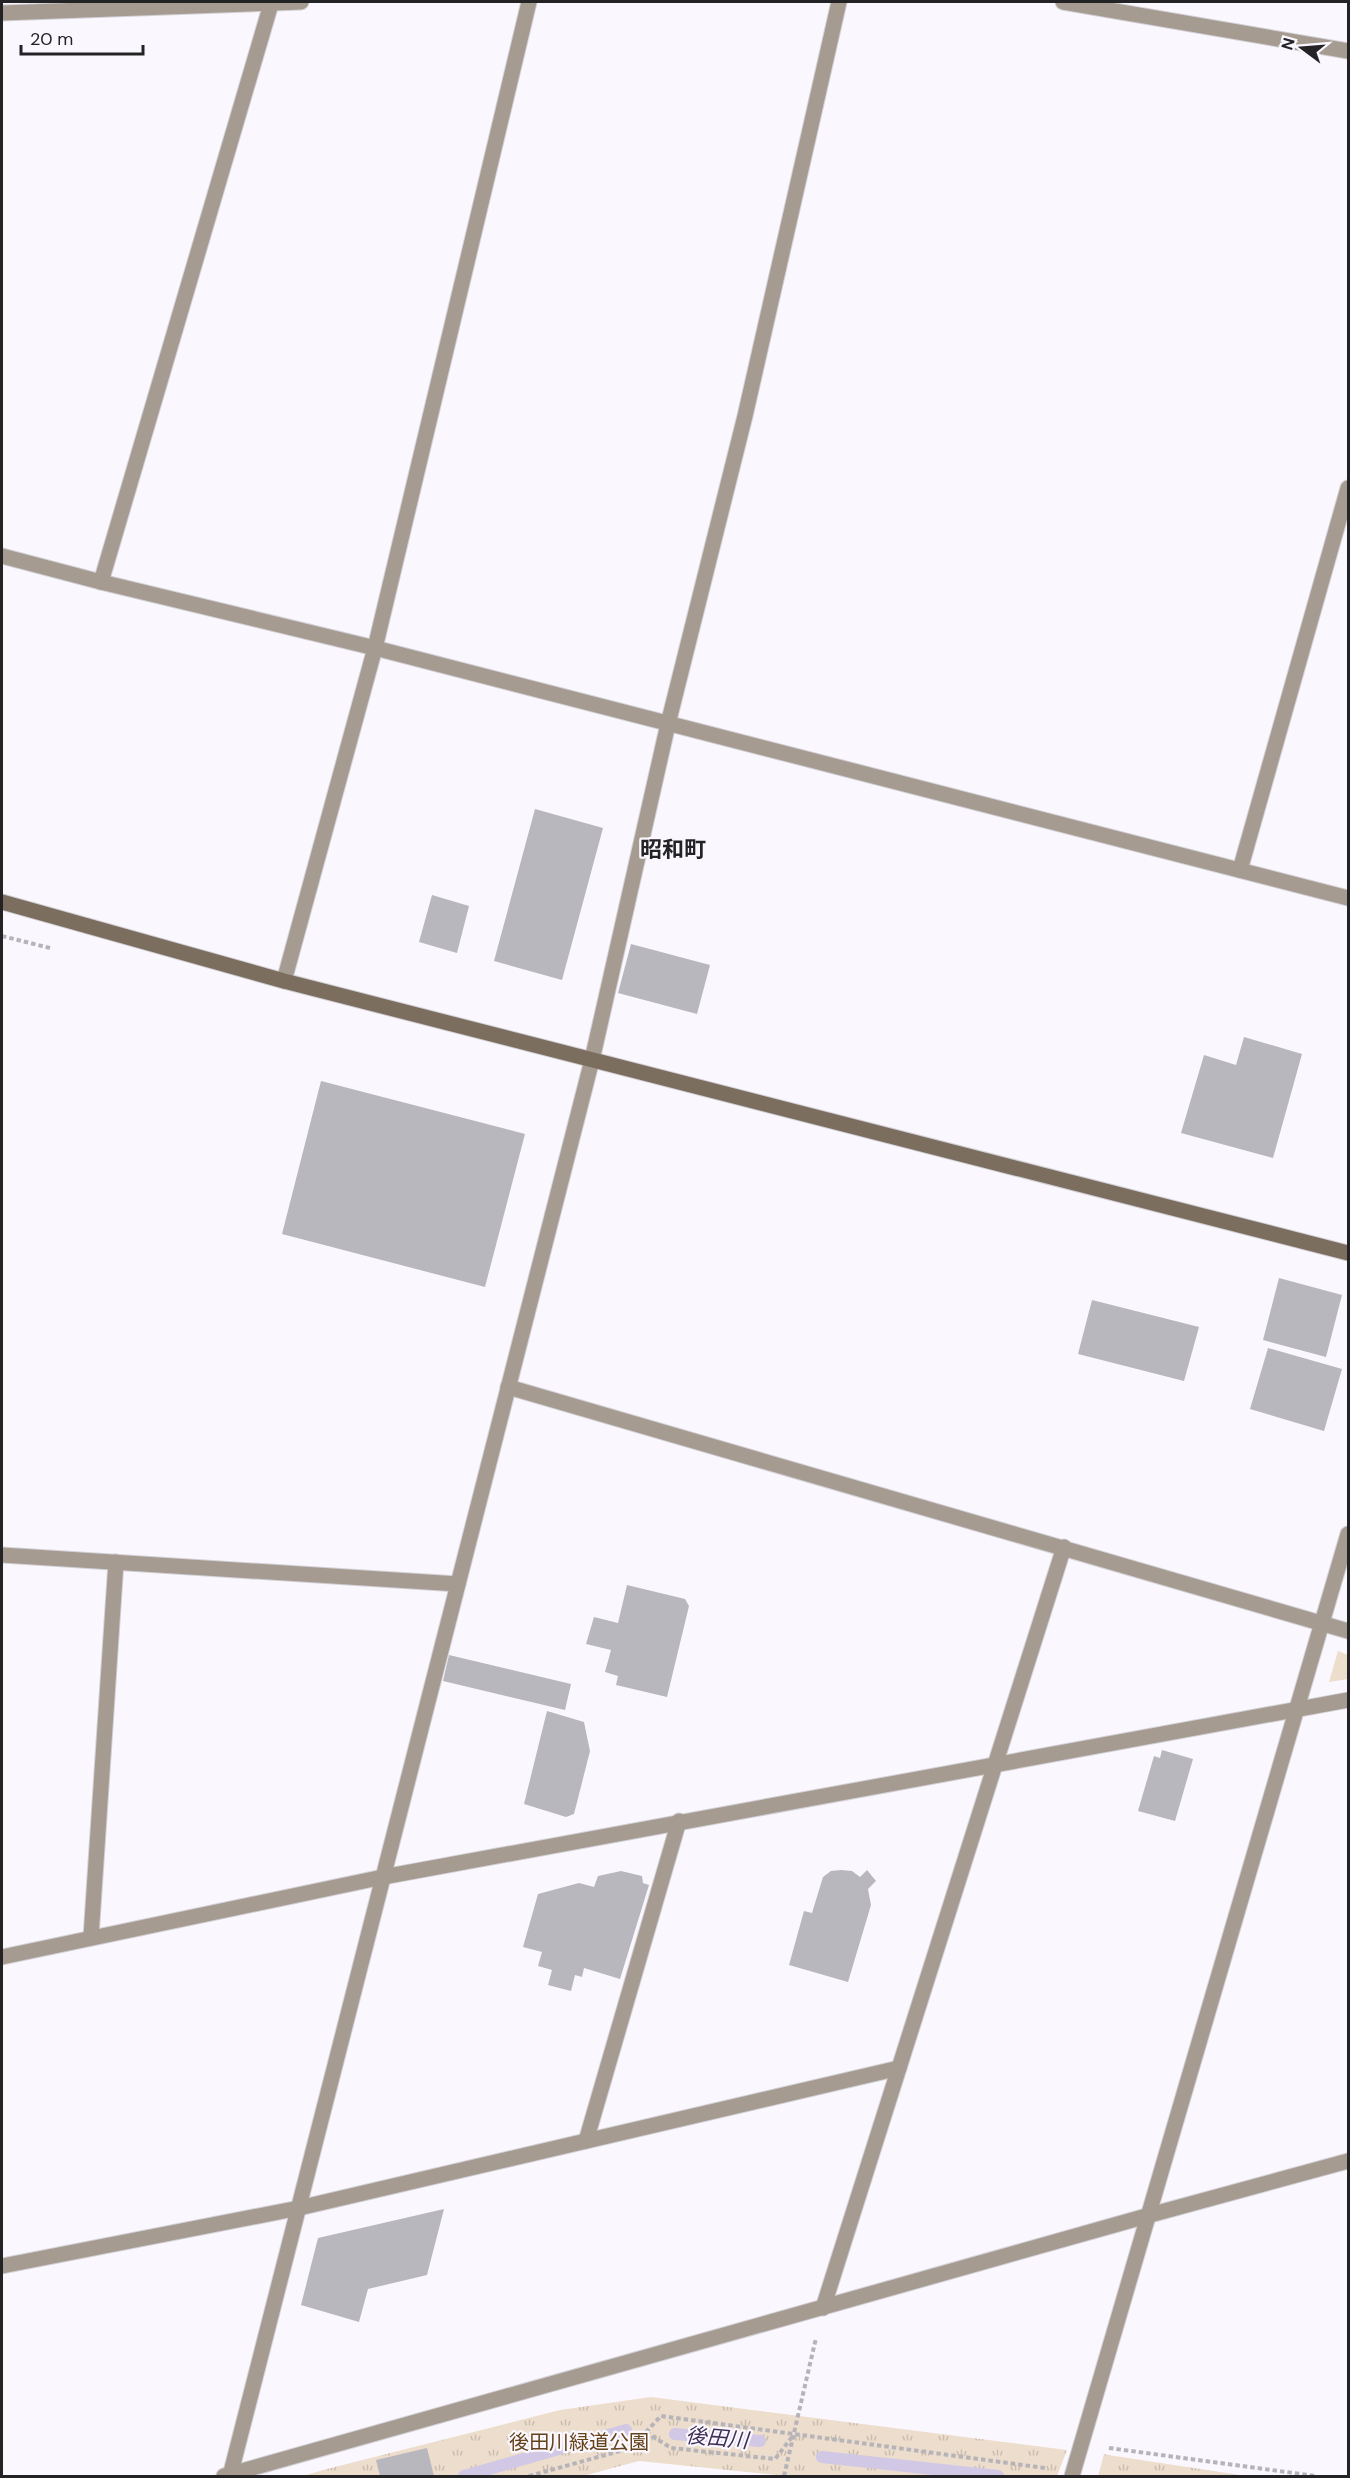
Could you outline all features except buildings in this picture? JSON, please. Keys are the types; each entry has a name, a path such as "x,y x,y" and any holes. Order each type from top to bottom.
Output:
{"street":[{"path":"2,13 81,5 301,2"},
{"path":"284,981 375,648 529,2"},
{"path":"228,2476 592,1060 668,724 744,416 839,2"},
{"path":"1063,2 1348,51"},
{"path":"101,582 271,4"},
{"path":"1240,870 1348,488"},
{"path":"2,556 375,648 1348,898"},
{"path":"2,902 284,981 1348,1252"},
{"path":"508,1387 1348,1631"},
{"path":"1073,2474 1348,1534"},
{"path":"823,2308 1064,1547"},
{"path":"2,1555 458,1584"},
{"path":"91,1937 116,1562"},
{"path":"2,1957 383,1877 1348,1700"},
{"path":"586,2140 679,1821"},
{"path":"2,2266 298,2208 899,2068"},
{"path":"228,2476 1348,2161"}],"path":[{"path":"784,2476 823,2308"},
{"path":"530,2476 631,2448 661,2416 1073,2474"},
{"path":"646,2432 671,2448 775,2459 794,2434"},
{"path":"1082,2444 1317,2476"}],"green space":[{"path":"1338,1651 1348,1655 1348,1679 1329,1682"},
{"name":"後田川緑道公園","path":"651,2397 1067,2450 1057,2476 787,2476 639,2461 583,2476 303,2476 560,2410"},
{"path":"1104,2454 1108,2455 1247,2476 1098,2476"}],"waterway":[{"name":"後田川","path":"464,2476 626,2430"},
{"name":"後田川","path":"675,2434 760,2441"},
{"name":"後田川","path":"822,2457 998,2476"}],"district":[{"name":"昭和町","path":"673,849"}]}
